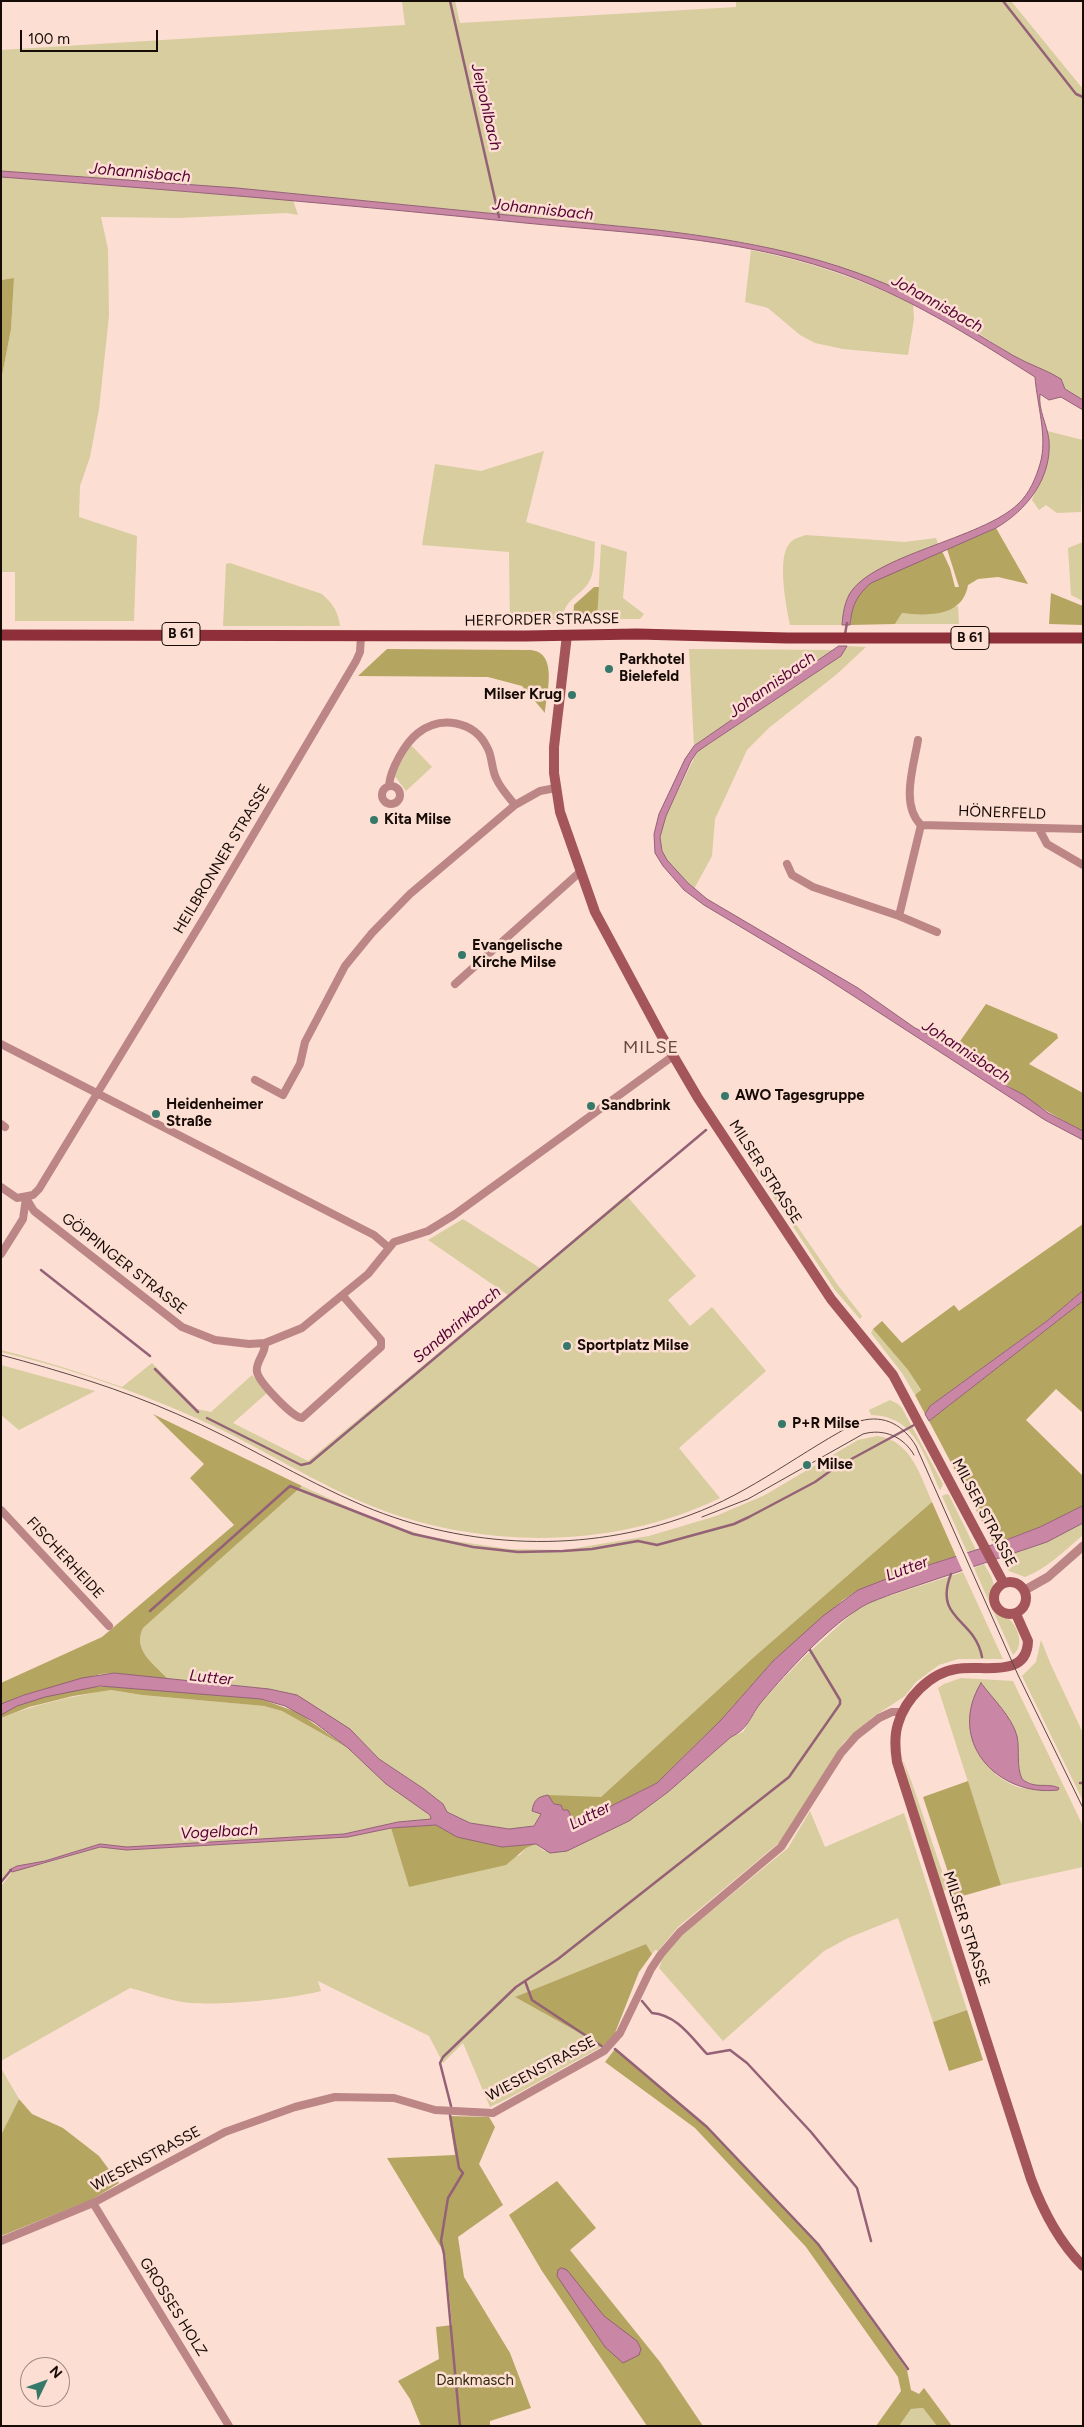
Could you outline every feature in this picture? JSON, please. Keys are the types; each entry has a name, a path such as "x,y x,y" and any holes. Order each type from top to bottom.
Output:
{"main road":[{"name":"HERFORDER STRASSE","path":"1,635 361,636 637,634 1083,638"},
{"name":"MILSER STRASSE","path":"567,635 554,747 556,788 560,812 580,872 601,924 673,1056 830,1299 885,1364 925,1432 1003,1582"},
{"path":"1003,1582 1014,1582 1025,1590 1026,1602 1022,1610 1016,1614 1010,1615 1000,1611 994,1601 996,1590 1003,1582"},
{"name":"MILSER STRASSE","path":"1016,1614 1028,1641 1024,1655 1017,1663 1002,1668 958,1668 931,1679 919,1690 902,1712 895,1736 897,1762 1031,2179 1052,2227 1067,2249 1083,2266"}],"street":[{"name":"HEILBRONNER STRASSE","path":"97,1093 207,913 356,661 360,649 361,636"},
{"path":"389,786 391,776 407,746 416,735 432,725 454,722 468,728 483,740 490,754 496,779 515,805"},
{"path":"900,916 921,824 918,821 909,797 918,740"},
{"path":"255,1080 283,1095 300,1064 305,1042 350,959 410,894 515,805 540,791 556,788"},
{"name":"HÖNERFELD","path":"921,824 1083,829"},
{"path":"1040,829 1047,844 1083,865"},
{"path":"787,864 792,874 813,887 900,916 937,932"},
{"path":"455,984 580,872"},
{"path":"1,1044 374,1235 388,1247 394,1242 428,1231 454,1215 673,1056"},
{"path":"1,1187 17,1198 26,1198 33,1195 39,1189 97,1093"},
{"path":"1,1254 23,1219 26,1198"},
{"name":"GÖPPINGER STRASSE","path":"26,1198 34,1211 182,1327 215,1340 249,1344 265,1343 302,1328 368,1274 388,1247"},
{"path":"265,1343 266,1349 257,1366 259,1377 292,1414 302,1418 381,1347 380,1340 343,1296"},
{"name":"FISCHERHEIDE","path":"1,1510 109,1626"},
{"path":"1025,1590 1048,1577 1083,1546"},
{"name":"WIESENSTRASSE","path":"1,2241 93,2203 225,2132 295,2106 335,2097 394,2098 435,2110 493,2113 604,2051 620,2033 651,1968 680,1932 781,1847 841,1753 856,1736 879,1718 892,1712 902,1712"},
{"name":"GROSSES HOLZ","path":"93,2203 229,2426"}],"shaded area":[{"path":"402,1 455,1 460,23 736,7 736,1 1011,1 1083,89 1083,400 1065,389 1061,379 1015,357 967,326 833,264 748,243 657,230 237,188 1,171 1,50 405,25"},
{"path":"1,171 237,188 657,230 724,240 790,253 854,272 916,298 1014,356 1061,379 1065,389 1083,400 1083,410 1061,397 1049,400 1040,394 1040,406 1049,440 1049,454 1042,480 1027,502 1018,512 996,528 871,583 856,602 850,625 842,625 847,599 861,581 903,558 1001,516 1026,496 1040,464 1043,443 1035,377 936,317 885,291 832,270 795,259 719,243 329,204 1,177"},
{"path":"1,177 293,200 298,215 287,213 179,218 101,217 108,249 109,316 99,409 90,457 80,486 79,517 137,536 134,621 15,621 15,572 1,572 1,381 11,329 14,278 1,280"},
{"path":"751,250 834,272 913,304 914,319 908,355 843,349 815,343 800,335 768,308 745,302"},
{"path":"1047,431 1083,440 1081,512 1057,513 1046,505 1039,510 1032,500 1047,458"},
{"path":"544,451 526,522 595,542 594,563 589,582 566,607 563,620 525,620 510,625 509,552 422,545 435,464 481,471"},
{"path":"806,535 905,542 936,538 938,544 892,564 864,582 853,594 845,608 842,625 790,625 786,606 783,571 785,551 795,539"},
{"path":"1083,542 1083,601 1071,595 1068,548"},
{"path":"601,544 627,552 623,598 644,614 640,619 597,619"},
{"path":"230,563 322,594 334,608 340,626 223,626 226,564"},
{"path":"958,606 959,624 895,624 902,613 928,614"},
{"path":"839,646 847,646 841,656 697,752 666,816 660,837 662,851 667,860 688,883 707,899 858,988 915,1028 956,1047 1005,1085 1024,1095 1048,1113 1083,1131 1083,1140 1045,1120 818,973 704,905 684,890 663,866 655,853 654,834 659,814 685,759 694,746"},
{"path":"847,646 866,647 837,674 770,727 747,750 715,819 712,856 694,889 667,860 662,851 660,837 666,816 697,752 841,656"},
{"path":"689,649 838,650 694,746"},
{"path":"411,745 432,767 406,791 394,775"},
{"path":"753,1162 837,1284 862,1316 860,1319 835,1290 751,1163"},
{"path":"626,1195 696,1276 668,1300 690,1326 712,1307 766,1371 679,1448 720,1498 682,1514 643,1526 561,1537 479,1534 439,1527 399,1516 355,1499 224,1431 143,1396 58,1367 1,1352 1,1350 47,1362 122,1387 152,1363 197,1409 211,1412 252,1375 268,1392 233,1423 308,1461 508,1295 428,1240 463,1219 540,1268"},
{"path":"1083,1291 1083,1301 929,1421 925,1414 930,1406 1047,1321"},
{"path":"873,1329 908,1370 921,1391 915,1395 902,1373 871,1333"},
{"path":"1,1365 95,1391 19,1430 1,1415"},
{"path":"890,1400 902,1408 943,1484 940,1490 923,1452 908,1430 899,1422 886,1417 871,1415 869,1410"},
{"path":"877,1436 898,1444 913,1460 932,1502 754,1657 601,1797 539,1797 541,1814 534,1826 510,1829 470,1823 447,1812 443,1804 424,1789 379,1759 350,1729 282,1692 269,1689 168,1679 142,1650 140,1636 143,1628 302,1486 383,1523 434,1538 509,1549 564,1550 649,1536 716,1516 765,1495 858,1440"},
{"path":"947,1494 976,1550 967,1552 942,1496"},
{"path":"1083,1506 1083,1523 1047,1542 892,1594 870,1603 845,1618 795,1664 763,1700 742,1730 731,1737 668,1792 629,1821 567,1851 550,1853 536,1844 502,1847 457,1837 436,1825 391,1828 348,1837 127,1850 100,1847 12,1872 9,1870 17,1866 45,1861 100,1844 127,1847 344,1834 398,1822 431,1819 430,1815 386,1784 348,1748 314,1722 285,1706 261,1699 100,1686 45,1697 17,1706 1,1715 1,1704 24,1695 82,1678 114,1673 269,1689 297,1695 350,1729 379,1759 424,1789 443,1804 447,1812 470,1823 509,1829 534,1826 541,1814 532,1811 534,1804 539,1798 548,1795 554,1804 561,1805 563,1810 568,1810 572,1818 585,1819 657,1783 722,1719 773,1661 823,1616 858,1590 894,1576 998,1543 1040,1527"},
{"path":"1083,1523 1083,1535 1049,1564 1025,1577 1009,1571 1001,1558 1047,1542"},
{"path":"984,1564 993,1582 991,1606 974,1568"},
{"path":"963,1572 1003,1659 958,1659 939,1665 916,1682 905,1696 873,1717 844,1742 780,1842 678,1927 658,1951 655,1950 652,1954 646,1944 515,1997 603,2046 504,2100 490,2107 463,2043 443,2063 429,2036 318,1981 321,1991 274,1999 222,2003 182,2002 130,1988 1,2061 1,1886 12,1872 18,1868 46,1863 100,1847 127,1850 348,1837 391,1828 409,1887 520,1855 526,1848 536,1844 544,1851 567,1851 629,1821 668,1792 731,1737 743,1732 761,1702 805,1656 856,1610 870,1602"},
{"path":"991,1606 995,1611 1010,1620 1016,1628 1019,1642 1013,1655"},
{"path":"1041,1640 1083,1733 1083,1801 1022,1676 1036,1662"},
{"path":"961,1678 1013,1681 1083,1826 1083,1867 1001,1885 938,1688","holes":["982,1684 1007,1716 1015,1730 1018,1742 1019,1769 1022,1779 1038,1787 1054,1785 1036,1788 1017,1787 995,1774"]},
{"path":"981,1683 1007,1715 1015,1729 1022,1779 1036,1785 1054,1786 1059,1788 1058,1790 1035,1790 1015,1784 997,1774 983,1760 974,1744 970,1725 972,1704"},
{"path":"111,1690 142,1695 264,1706 282,1711 348,1748 386,1784 430,1815 431,1819 398,1822 344,1834 127,1847 100,1844 45,1861 17,1866 9,1870 1,1880 1,1718 55,1701"},
{"path":"901,1755 945,1880 946,1890 942,1891"},
{"path":"810,1811 825,1847 904,1813 967,2010 933,2022 898,1918 848,1938 824,1951 723,2041 659,1968 664,1955 682,1935 788,1848"},
{"path":"1,2068 19,2099 1,2135"},
{"path":"562,2268 567,2270 604,2316 637,2341 641,2349 639,2355 623,2363 605,2347 557,2276 558,2270"},
{"path":"923,2408 937,2426 899,2426 911,2409"}],"green space":[{"path":"14,278 11,329 1,381 1,280"},
{"path":"996,528 1028,584 998,577 978,579 968,585 965,596 952,609 933,614 902,613 895,624 850,625 852,605 868,585 891,570 942,551 950,568 955,587 959,587 947,549"},
{"path":"594,587 599,587 597,619 573,620 574,605"},
{"path":"1051,593 1083,606 1083,625 1049,624"},
{"path":"387,649 528,650 538,652 548,664 549,684 545,713 522,686 488,677 358,676"},
{"path":"986,1004 1057,1034 1058,1038 1029,1064 1083,1093 1083,1131 1049,1113 1017,1092 956,1047"},
{"path":"1083,1224 1083,1291 1047,1321 930,1406 925,1414 915,1395 921,1390 908,1370 873,1329 882,1321 902,1343 954,1305 959,1311"},
{"path":"1083,1301 1083,1413 1056,1389 1026,1420 1083,1476 1083,1506 1040,1527 994,1544 929,1421"},
{"path":"153,1414 302,1486 143,1628 140,1636 142,1650 168,1679 114,1673 101,1674 24,1695 1,1704 1,1683 102,1637 234,1525 190,1478 204,1464"},
{"path":"932,1502 956,1556 858,1590 843,1600 773,1661 722,1719 657,1783 585,1819 572,1818 568,1810 563,1810 561,1805 554,1804 548,1795 601,1797 754,1657"},
{"path":"108,1686 261,1699 299,1713 348,1748 282,1711 264,1706 142,1695 111,1690 73,1696 29,1707 1,1718 1,1715 13,1708 39,1698 67,1691"},
{"path":"968,1781 1001,1885 952,1899 949,1875 923,1797"},
{"path":"436,1825 458,1837 502,1847 536,1844 526,1848 506,1865 409,1887 391,1828"},
{"path":"646,1944 652,1954 639,1972 613,2038 603,2046 515,1997"},
{"path":"967,2010 983,2060 949,2071 933,2022"},
{"path":"615,2049 707,2127 817,2244 907,2370 911,2390 919,2394 924,2388 952,2426 937,2426 923,2408 911,2409 899,2426 876,2426 901,2391 898,2377 806,2247 695,2128 605,2062"},
{"path":"19,2099 32,2114 63,2128 99,2156 119,2183 91,2200 1,2236 1,2135"},
{"name":"Dankmasch","path":"449,2116 489,2117 495,2127 479,2164 503,2205 458,2237 464,2277 510,2353 531,2408 490,2421 490,2426 421,2426 410,2399 398,2381 439,2359 436,2327 452,2325 445,2254 387,2158 455,2155"},
{"path":"557,2181 596,2228 570,2250 660,2362 703,2426 647,2426 542,2271 509,2215"}],"pier":[{"path":"966,1550 975,1570 964,1574 955,1554"}],"waterway":[{"name":"Jeipohlbach","path":"450,1 499,217"},
{"path":"1003,1 1076,94 1083,97"},
{"name":"Johannisbach","path":"845,634 847,623"},
{"name":"Sandbrinkbach","path":"207,1418 301,1465 310,1463 706,1130"},
{"name":"Sandbrinkbach","path":"41,1270 150,1356"},
{"name":"Sandbrinkbach","path":"155,1369 198,1412"},
{"path":"150,1611 290,1486 413,1534 473,1547 518,1552 592,1549 638,1541 657,1545 734,1524 749,1517 815,1482 833,1469 916,1424"},
{"path":"951,1574 947,1589 947,1601 957,1618 972,1634 978,1644 982,1657"},
{"path":"451,2106 440,2063 443,2057 516,1987 558,1959 789,1777 840,1704 840,1700 810,1650"},
{"name":"Vogelbach","path":"1,1882 11,1870"},
{"path":"525,1981 532,2000 603,2047"},
{"path":"642,2001 652,2013 676,2022 707,2054 730,2050 747,2063 811,2132 857,2188 871,2241"},
{"path":"615,2049 707,2127 818,2244 908,2369"},
{"path":"450,2115 459,2168 463,2173 448,2198 441,2241 444,2254 460,2426"}],"tram line":[{"path":"1,1355 90,1381 156,1405 224,1436 364,1506 403,1520 443,1531 485,1538 526,1541 568,1541 610,1536 650,1528 690,1515 734,1495 860,1421 878,1419 893,1423 900,1427 916,1446 1018,1675 1083,1808"},
{"path":"702,1517 748,1499 863,1434 871,1432 886,1433 905,1443 914,1455"}],"place":[{"name":"Parkhotel Bielefeld","path":"609,669"},
{"name":"Milser Krug","path":"572,695"},
{"name":"Kita Milse","path":"374,820"},
{"name":"Evangelische Kirche Milse","path":"462,955"},
{"name":"AWO Tagesgruppe","path":"725,1096"},
{"name":"Sandbrink","path":"591,1106"},
{"name":"Heidenheimer Straße","path":"156,1114"},
{"name":"Sportplatz Milse","path":"567,1346"},
{"name":"P+R Milse","path":"782,1424"},
{"name":"Milse","path":"807,1465"}],"district":[{"name":"MILSE","path":"651,1048"}],"water label":[{"name":"Lutter","path":"907,1569"},
{"name":"Lutter","path":"211,1678"},
{"name":"Lutter","path":"590,1816"}]}
